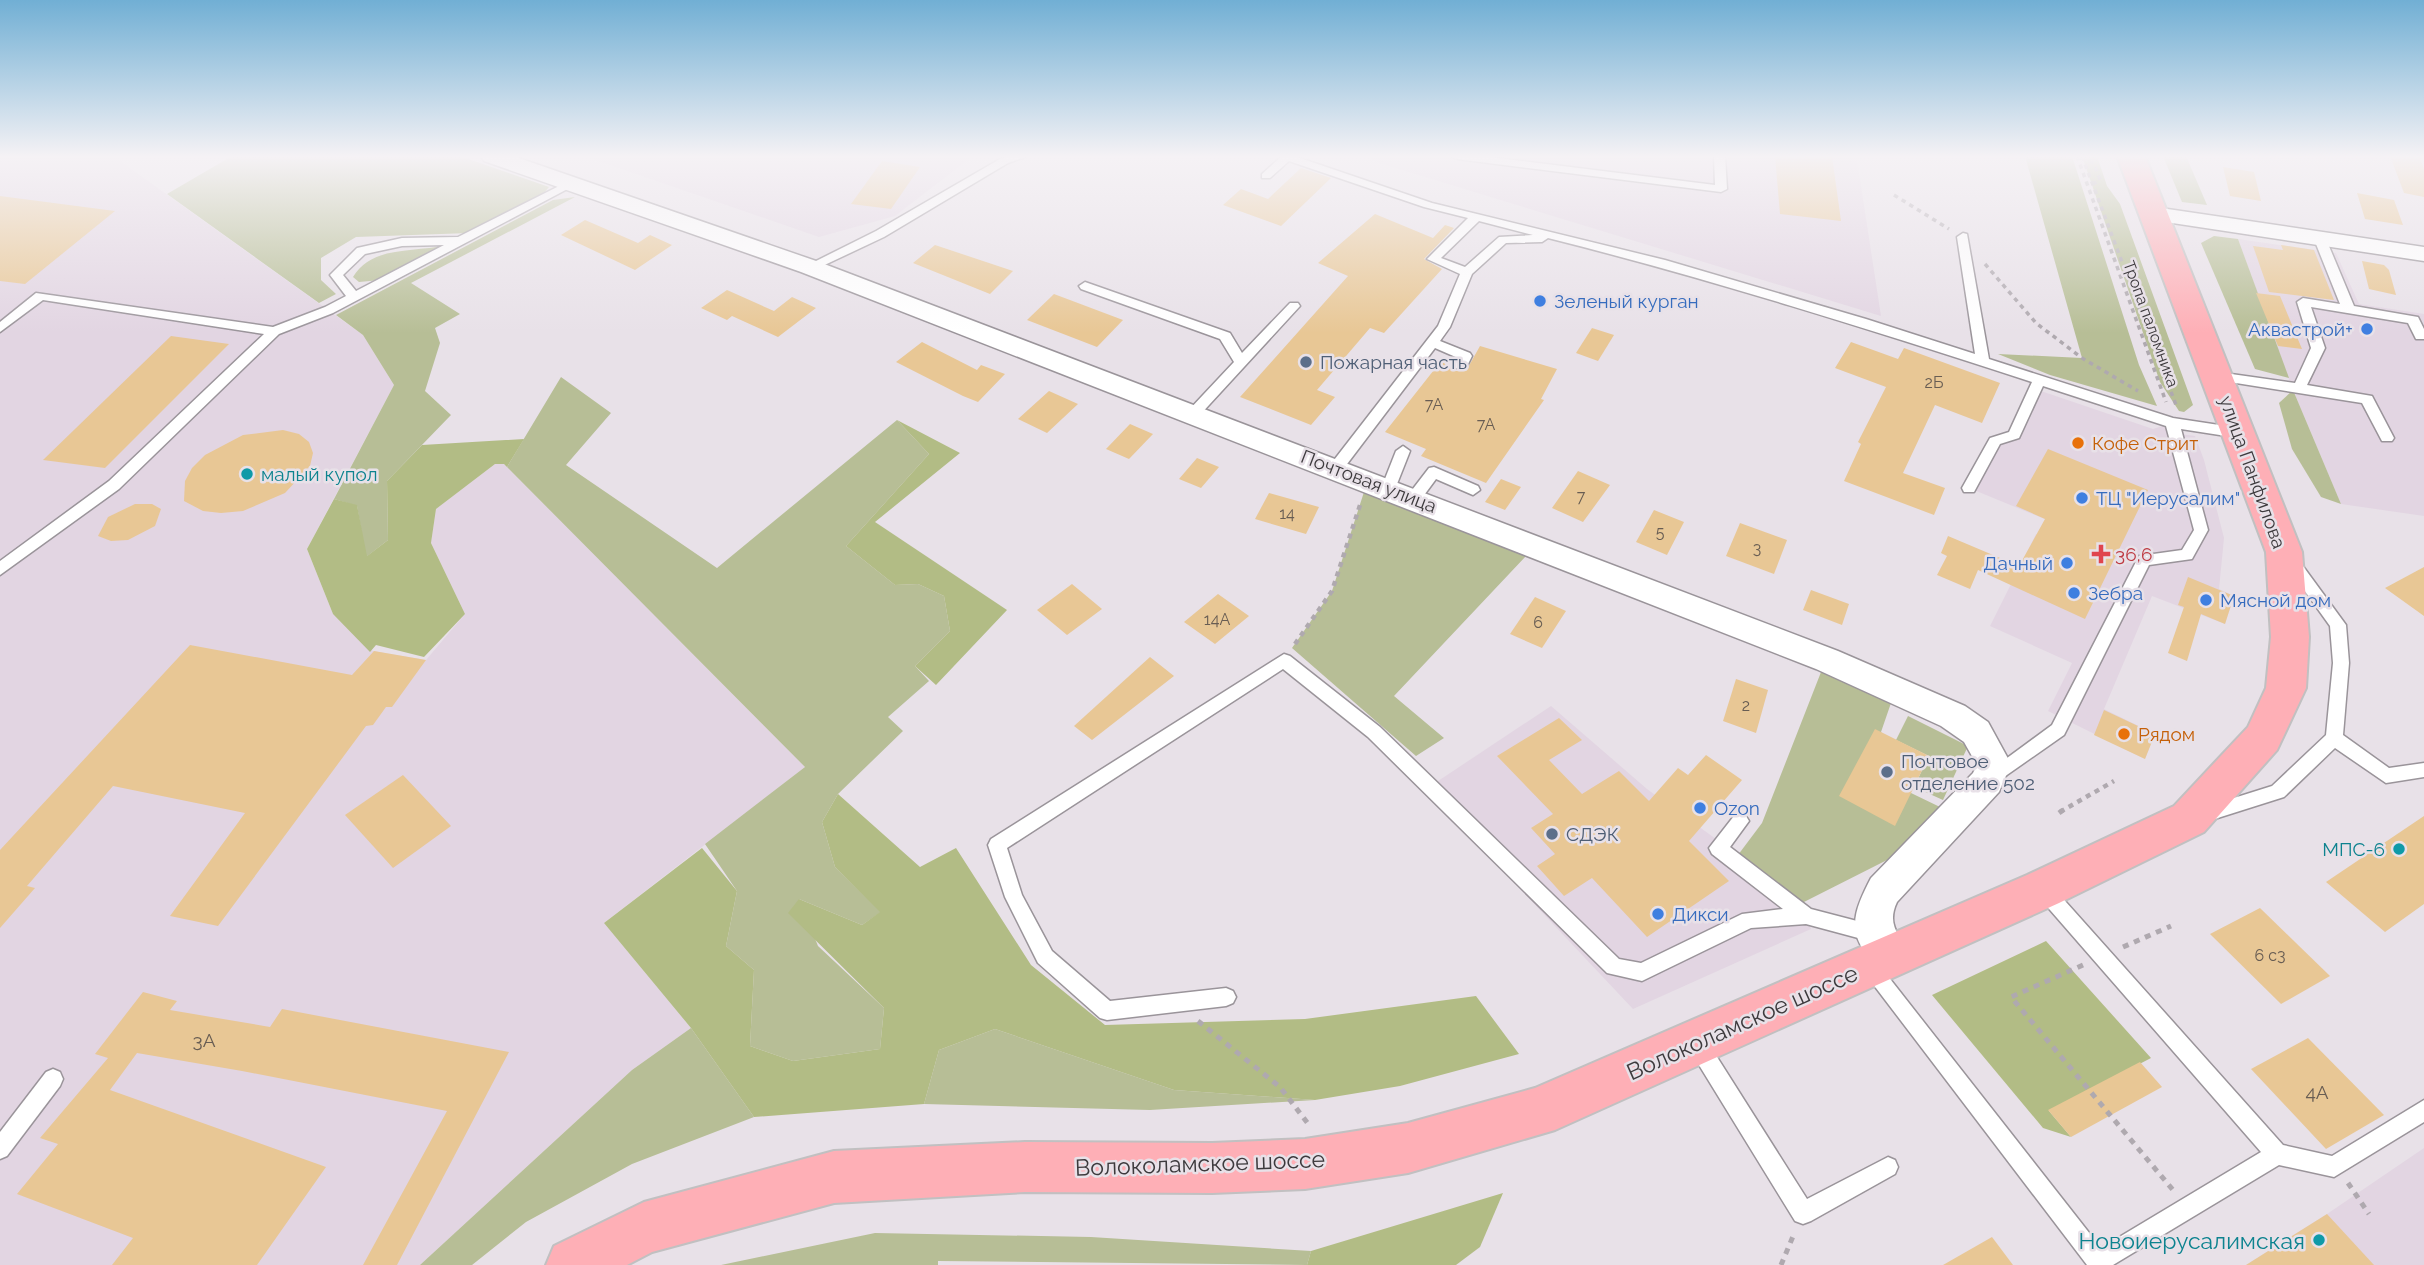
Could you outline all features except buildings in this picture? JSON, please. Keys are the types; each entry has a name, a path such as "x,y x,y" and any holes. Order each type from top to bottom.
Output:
{"main road":[{"name":"улица Панфилова","path":"2043,889 2189,819 2263,738 2286,688 2290,637 2284,552 2154,215"},
{"name":"Волоколамское шоссе","path":"573,1265 644,1228 834,1177 1025,1167 1212,1168 1305,1164 1408,1148 1537,1112 1696,1043 1877,952 2043,889"}],"street":[{"name":"Почтовая улица","path":"662,215 810,267 1336,468 1913,696 1976,732 1994,764 1987,782"},
{"path":"2161,215 2424,254"},
{"path":"1877,952 1874,910 1884,890 1987,782"}],"lane":[{"path":"0,569 114,485 274,331 354,298 510,215"},
{"path":"810,267 880,234 912,215"},
{"path":"1473,215 1687,271 2175,419 2239,433"},
{"path":"1467,272 1433,259 1477,216"},
{"path":"1336,468 1444,327 1467,272 1503,240 1558,236"},
{"path":"1963,237 1982,359"},
{"path":"2320,239 2349,310"},
{"path":"354,298 336,275 361,251 402,242 461,241"},
{"path":"1085,286 1225,336 1241,362"},
{"path":"0,328 40,296 274,331"},
{"path":"2300,387 2318,348 2302,302 2413,320 2421,335"},
{"path":"1193,414 1294,306"},
{"path":"1432,342 1465,356 1461,365"},
{"path":"2217,376 2367,399 2387,438"},
{"path":"1969,488 1995,441 2014,435 2040,379"},
{"path":"1987,782 2058,730 2144,560 2187,555 2201,530 2175,419"},
{"path":"1390,489 1403,451"},
{"path":"1390,489 1434,472 1473,490"},
{"path":"2189,819 2278,792 2333,738 2341,663 2338,625 2284,552"},
{"path":"1227,997 1107,1011 1045,957 1014,897 998,845 1284,660 1374,732 1614,967 1642,972 1749,920 1806,916"},
{"path":"2333,738 2386,776 2424,770"},
{"path":"1740,821 1718,848 1806,916 1877,952 2099,1263 2277,1154"},
{"path":"2043,889 2277,1154 2334,1167 2424,1110"},
{"path":"1696,1043 1804,1213 1888,1167"},
{"path":"0,1149 53,1079"}],"path":[{"path":"1927,215 1963,237 2036,323 2082,358 2148,397"},
{"path":"2100,215 2175,419"},
{"name":"Тропа паломника","path":"2100,215 2175,419"},
{"path":"2158,404 2175,419"},
{"path":"1284,660 1332,591 1390,489"},
{"path":"2059,813 2114,781"},
{"path":"2116,950 2171,926"},
{"path":"2093,960 2011,997 2187,1207"},
{"path":"1176,1003 1280,1087 1310,1125"},
{"path":"2341,1175 2369,1214"},
{"path":"1781,1265 1804,1213"}],"shaded area":[{"path":"0,215 195,215 363,335 394,385 307,549 333,614 373,651 426,660 465,614 431,543 436,509 495,464 504,464 805,767 604,923 691,1028 632,1070 420,1265 0,1265"},
{"path":"755,215 896,215 895,216 819,237"},
{"path":"1550,215 1865,215 1881,316"},
{"path":"2238,239 2336,253 2359,304 2424,314 2424,516 2341,504 2291,385"},
{"path":"2035,389 2153,429 2172,423 2180,434 2195,436 2204,460 2224,538 2219,589 2234,596 2225,624 2152,596 2104,709 2155,734 2145,759 2048,711 2072,663 1990,626 2036,534 2057,542 2064,527 1969,488 1995,441 2014,435"},
{"path":"1551,706 1647,789 1738,855 1806,916 1811,929 1633,1009 1426,789"},
{"path":"2424,1148 2424,1265 2246,1265 2327,1214"}],"green space":[{"path":"196,215 503,215 469,233 356,237 321,258 321,280 336,294 319,303"},
{"path":"525,215 541,215 411,283 460,314 435,328 440,343 425,391 451,415 387,481 388,540 366,557 357,506 334,499 394,385 363,335 336,315"},
{"path":"2042,215 2091,215 2139,365 2157,406 2050,375 1998,354 2082,358"},
{"path":"2102,215 2124,215 2193,405 2184,412 2179,411 2160,382"},
{"path":"2214,236 2238,239 2289,378 2255,369 2201,243"},
{"path":"446,245 381,280 359,282 353,277 361,267 382,255"},
{"path":"561,377 611,413 566,465 717,568 897,420 929,454 846,546 895,585 918,584 944,596 950,631 915,666 929,681 888,717 903,731 838,794 822,822 835,867 881,912 862,925 799,899 818,946 884,1008 880,1049 793,1061 750,1046 754,970 726,946 737,891 705,844 805,767 507,467"},
{"path":"2293,390 2341,504 2321,497 2292,449 2279,403"},
{"path":"897,420 960,453 875,522 1007,610 936,685 915,666 950,631 944,596 918,584 895,585 846,546 929,454"},
{"path":"524,439 507,467 504,464 495,464 436,509 431,543 465,614 424,657 376,645 370,652 333,614 307,549 334,499 357,505 367,556 388,540 387,481 422,445"},
{"path":"1364,492 1526,556 1394,696 1444,738 1416,756 1292,648 1332,591"},
{"path":"1823,667 1891,703 1881,732 1911,793 1940,807 1891,858 1800,904 1738,855 1762,823"},
{"path":"1908,716 1968,746 1943,800 1914,787 1929,756 1896,740"},
{"path":"838,794 920,867 956,848 1031,965 1105,1025 1305,1019 1476,996 1519,1054 1400,1086 1315,1100 1174,1090 995,1029 939,1050 924,1104 754,1117 691,1028 604,923 702,848 737,891 726,946 754,970 750,1046 793,1061 880,1049 884,1008 788,913 799,899 862,925 880,912 835,867 822,822"},
{"path":"2046,941 2151,1058 2049,1111 2071,1137 2043,1128 1932,995"},
{"path":"691,1028 754,1117 632,1164 526,1222 472,1265 420,1265 632,1070"},
{"path":"995,1029 1174,1090 1315,1100 1150,1110 924,1104 939,1050"},
{"path":"1503,1193 1480,1247 1456,1265 1307,1265 1311,1251"},
{"path":"875,1233 1091,1237 1311,1251 1307,1265 938,1261 938,1265 721,1265"}],"place":[{"name":"Зеленый курган","path":"1540,301"},
{"name":"Аквастрой+","path":"2367,329"},
{"name":"Пожарная часть","path":"1306,362"},
{"name":"Кофе Стрит","path":"2078,443"},
{"name":"малый купол","path":"247,474"},
{"name":"ТЦ \"Иерусалим\"","path":"2082,498"},
{"name":"36,6","path":"2101,554"},
{"name":"Дачный","path":"2067,563"},
{"name":"Зебра","path":"2074,593"},
{"name":"Мясной дом","path":"2206,600"},
{"name":"Рядом","path":"2124,734"},
{"name":"Почтовое отделение 502","path":"1887,772"},
{"name":"Ozon","path":"1700,808"},
{"name":"СДЭК","path":"1552,834"},
{"name":"МПС-6","path":"2399,849"},
{"name":"Дикси","path":"1658,914"},
{"name":"Новоиерусалимская","path":"2319,1240"}]}
